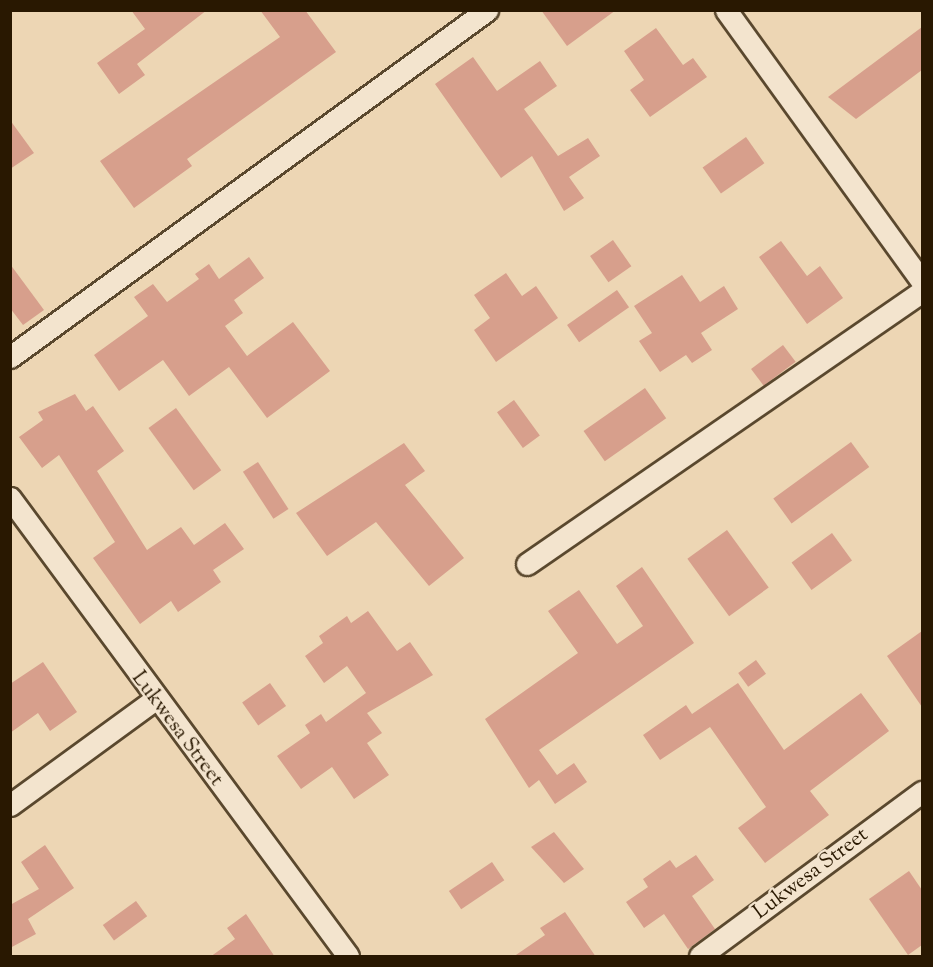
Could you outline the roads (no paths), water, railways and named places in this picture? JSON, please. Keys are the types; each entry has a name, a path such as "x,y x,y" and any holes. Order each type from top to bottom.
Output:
{"street":[{"path":"10,357 487,10"},
{"path":"726,10 922,282"},
{"path":"526,564 922,291"},
{"name":"Lukwesa Street","path":"10,498 154,700 348,957"},
{"path":"10,805 154,700"},
{"name":"Lukwesa Street","path":"700,957 922,792"}]}
